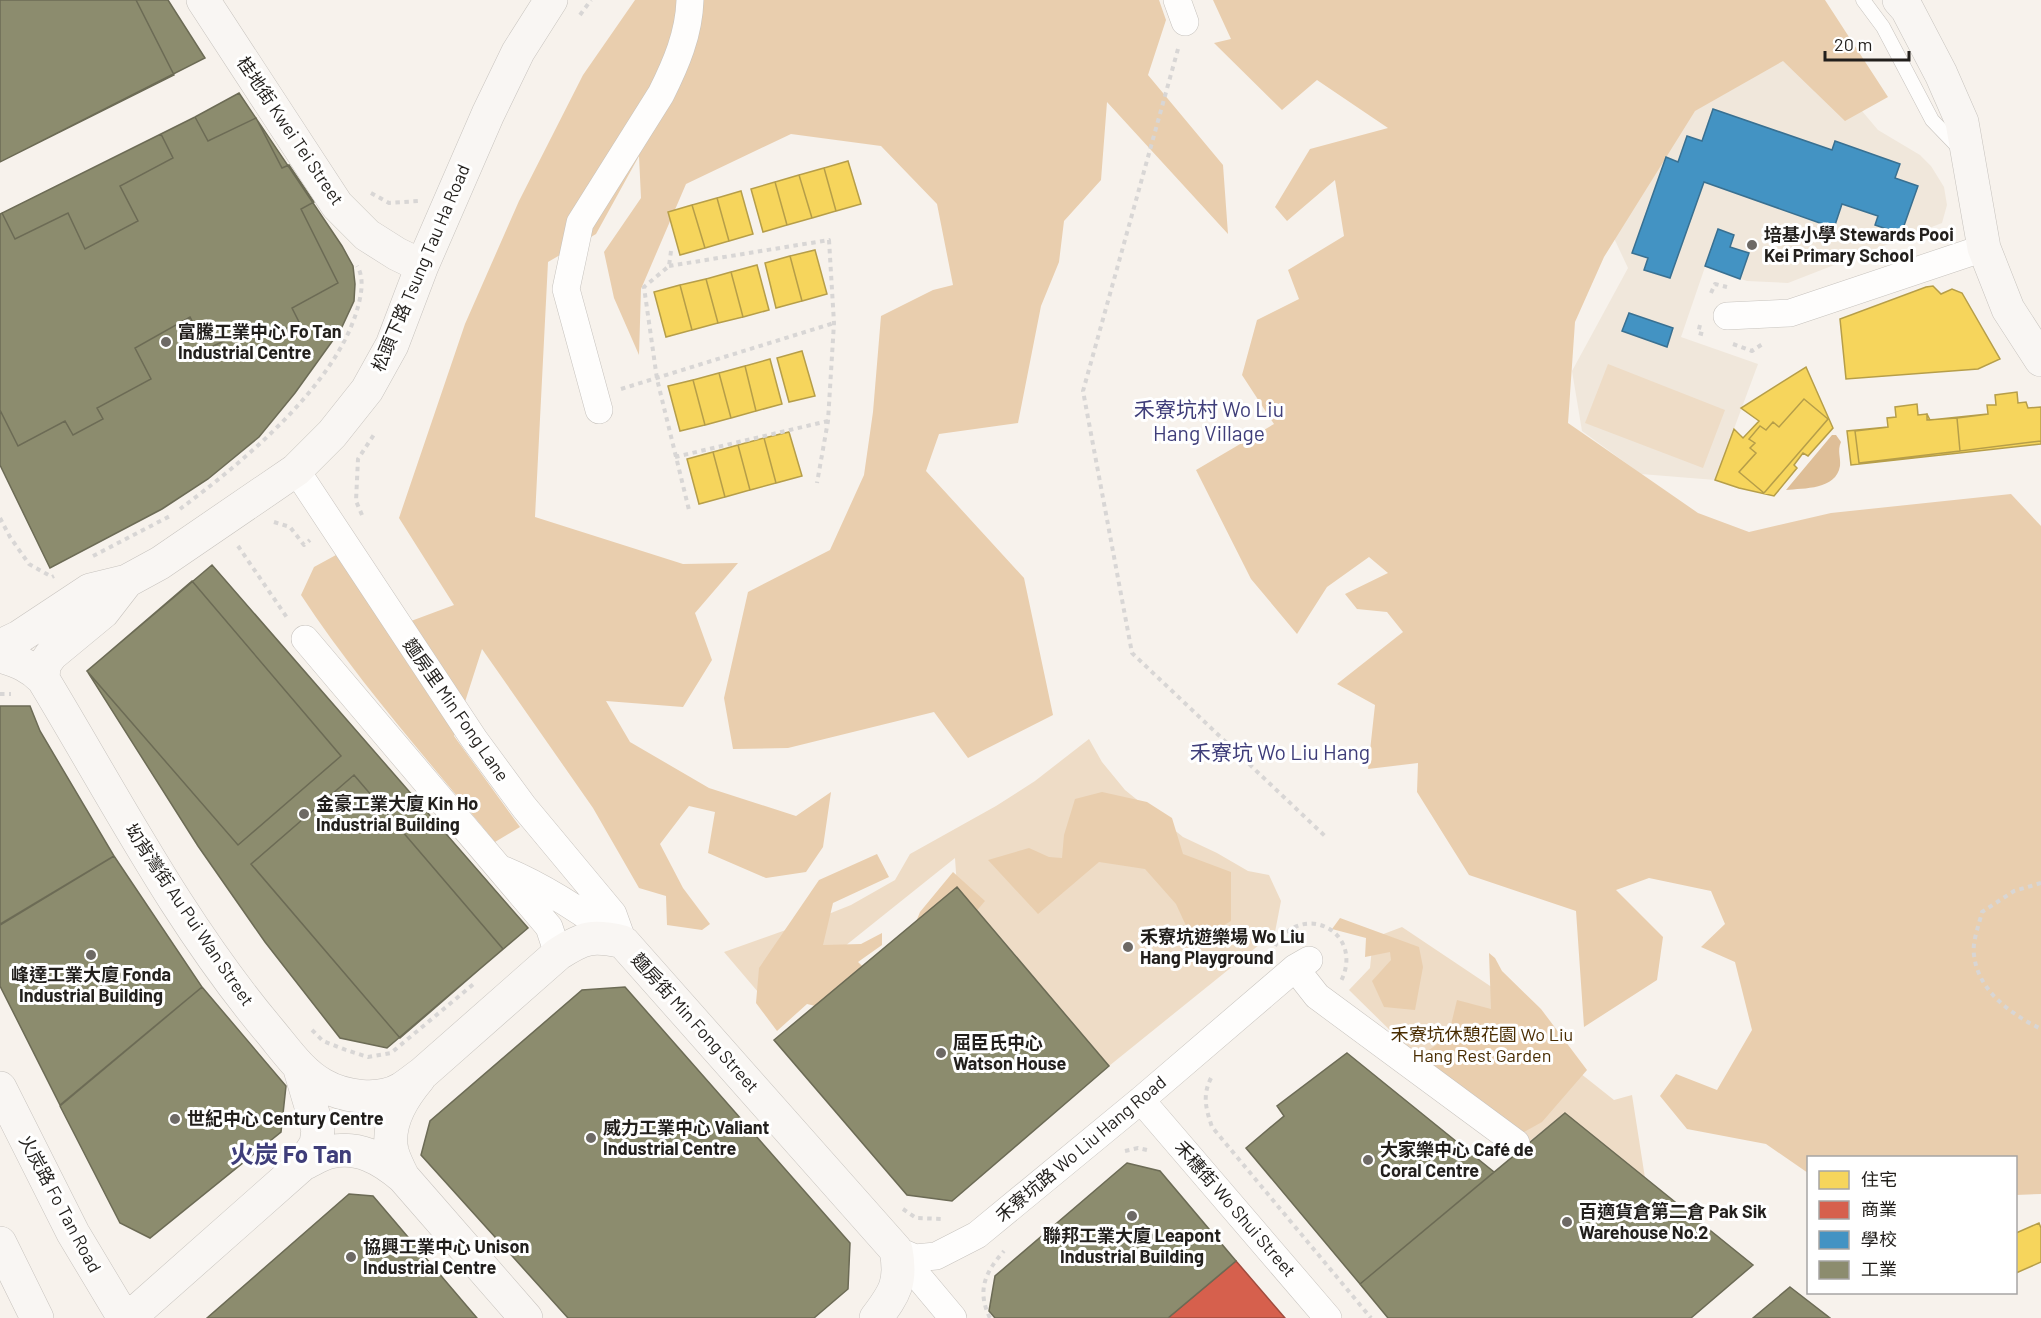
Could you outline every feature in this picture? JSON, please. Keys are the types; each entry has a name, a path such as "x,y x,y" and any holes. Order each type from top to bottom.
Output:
{"street":[{"name":"桂地街 Kwei Tei Street","path":"203,0 337,205 367,235 397,254 422,266"},
{"name":"松頭下路 Tsung Tau Ha Road","path":"0,646 19,637 90,590 127,581 169,557 296,470 332,434 367,390 392,345 422,266 504,79 535,23 551,0"},
{"path":"596,403 566,289 580,223 672,73 686,32 690,0"},
{"path":"1899,0 1907,9 1941,74 1962,122 1984,248 2008,309 2041,360"},
{"path":"1712,314 1790,313 1984,248"},
{"name":"麵房里 Min Fong Lane","path":"296,470 474,739 524,807 613,914 623,942"},
{"name":"松頭下路 Tsung Tau Ha Road","path":"43,679 44,665 51,655 103,612 127,581"},
{"path":"304,639 549,927 558,954"},
{"name":"㘭背灣街 Au Pui Wan Street","path":"0,656 26,664 43,679 178,906 236,989 299,1066 322,1085 346,1095 374,1096 400,1090 423,1072"},
{"path":"497,867 536,883 623,942"},
{"name":"麵房街 Min Fong Street","path":"423,1072 558,954 578,942 600,937 623,942 896,1250 953,1318"},
{"name":"禾寮坑路 Wo Liu Hang Road","path":"896,1250 915,1258 936,1256 968,1240 996,1221 1302,964 1317,996"},
{"path":"1317,996 1516,1143"},
{"path":"129,1318 303,1164 316,1144 318,1130 299,1066"},
{"path":"403,1177 392,1150 392,1129 398,1109 423,1072"},
{"name":"火炭路 Fo Tan Road","path":"0,1088 73,1233 124,1318"},
{"name":"禾穗街 Wo Shui Street","path":"1141,1100 1328,1318"},
{"path":"303,1164 329,1152 348,1150 366,1153 386,1163 403,1177 526,1318"},
{"path":"0,1244 37,1318"},
{"path":"876,1318 890,1299 898,1282 899,1267 896,1250"}],"lane":[{"path":"1863,0 1883,27 1932,120 1969,158"}],"path":[{"path":"577,19 591,0"},
{"path":"1181,11 1083,391 1132,653 1326,837"},
{"path":"364,189 389,203 419,201"},
{"path":"689,510 657,379 644,287 669,266 829,240 834,323 828,421 817,483"},
{"path":"669,266 671,251"},
{"path":"92,556 172,515 216,483 258,446 300,402 323,374 352,329 361,296 361,271 355,261"},
{"path":"1709,336 1698,333 1712,314 1714,284 1735,289"},
{"path":"596,403 657,379 834,323"},
{"path":"1731,344 1752,351 1768,340"},
{"path":"675,457 828,421"},
{"path":"364,520 356,501 358,459 381,424"},
{"path":"270,520 290,527 304,545 356,501"},
{"path":"0,518 29,564 52,577 62,572"},
{"path":"236,543 281,610 304,639"},
{"path":"2041,883 2014,891 1982,912 1973,953 1981,981 2017,1017 2041,1029"},
{"path":"1269,954 1280,937 1297,925 1318,924 1336,934 1343,943 1346,953 1345,973 1334,988 1317,996"},
{"path":"304,1024 323,1041 346,1050 368,1057 391,1053 478,980"},
{"path":"1213,1073 1206,1087 1205,1107 1212,1127 1371,1318"},
{"path":"1123,1151 1138,1148 1154,1152"},
{"path":"900,1208 916,1218 942,1219 952,1215"},
{"path":"990,1318 983,1302 984,1285 994,1262 1008,1247"}],"shaded area":[{"name":"培基小學 Stewards Pooi Kei Primary School","path":"1792,28 1878,130 1920,155 1931,166 1944,187 1947,205 1942,223 1788,283 1747,281 1705,267 1681,337 1758,364 1715,480 1641,474 1582,431 1572,371 1628,268 1605,219 1668,124"},
{"path":"1832,435 1836,435 1841,442 1840,466 1832,480 1810,488 1786,490"}],"green space":[{"path":"635,0 1159,0 1166,20 1148,75 1223,165 1228,234 1107,102 1101,180 1064,221 1059,262 1041,306 1018,423 939,434 926,471 1024,578 1053,715 968,758 934,712 788,748 733,749 724,698 748,592 830,550 864,475 873,412 881,316 933,290 953,285 937,204 881,146 791,134 686,184 641,289 639,355 614,298 604,252 641,198 639,156 596,234 548,262 535,517 683,564 738,563 695,613 712,660 683,707 606,701 630,742 709,788 796,816 831,792 823,847 806,872 766,878 708,853 715,812 689,806 660,844 683,888 710,924 702,930 667,925 666,896 639,888 593,808 482,649 454,736 520,827 495,842 370,690 301,595 314,567 336,555 387,630 454,605 399,518 465,324 519,201 583,75"},
{"path":"1213,0 1825,0 1888,97 1845,121 1783,61 1695,111 1604,257 1575,322 1568,423 1698,513 1749,532 1831,513 2011,494 2041,526 2041,1194 2017,1195 2017,1156 1807,1156 1807,1172 1766,1144 1687,1129 1660,1096 1676,1074 1717,1090 1752,1030 1735,962 1701,947 1725,924 1711,891 1649,878 1616,890 1663,937 1657,980 1584,1027 1576,911 1469,875 1417,792 1418,763 1368,769 1375,705 1337,684 1403,632 1387,612 1357,609 1345,594 1388,573 1369,557 1327,587 1297,634 1251,579 1196,470 1274,424 1242,375 1257,320 1299,299 1288,270 1344,236 1335,180 1287,221 1275,207 1310,149 1388,128 1317,80 1282,110 1214,43 1231,39"},
{"path":"1608,364 1725,410 1703,468 1585,423"},
{"name":"禾寮坑遊樂場 Wo Liu Hang Playground","path":"1089,739 1102,762 1125,790 1183,837 1248,871 1269,875 1281,901 1275,932 1109,1066 957,887 955,858 770,1006 724,952 851,905 895,880 910,854 996,806 1035,781"},
{"path":"1102,792 1147,802 1172,818 1183,854 1231,872 1231,921 1194,943 1176,904 1145,869 1099,862 1038,914 988,860 1029,848 1049,857 1062,858 1064,835 1075,799"},
{"path":"877,854 889,877 833,903 823,945 861,944 882,933 882,945 858,962 878,981 845,1013 807,1004 777,1031 756,1003 759,968 819,880"},
{"path":"953,872 985,901 974,914 911,934 920,912"},
{"path":"1340,918 1419,947 1423,967 1415,1010 1384,1007 1372,981 1391,960 1390,952 1365,957 1366,938 1332,929"},
{"name":"禾寮坑休憩花園 Wo Liu Hang Rest Garden","path":"1402,927 1547,1024 1561,1058 1614,1100 1632,1095 1645,1178 1565,1113 1515,1153 1349,990 1370,968 1373,938"},
{"path":"1489,953 1495,958 1502,971 1541,1009 1587,1070 1542,1122 1517,1136 1420,1056 1448,1037 1457,1000 1491,1009"}],"building: 住宅":[{"path":"848,161 861,204 836,211 824,168"},
{"path":"824,168 836,211 812,218 799,175"},
{"path":"799,175 812,218 787,225 775,182"},
{"path":"775,182 787,225 763,232 751,189"},
{"path":"741,191 753,234 729,241 717,198"},
{"path":"717,198 729,241 705,248 692,205"},
{"path":"692,205 705,248 680,255 668,212"},
{"path":"815,250 827,294 802,301 790,256"},
{"path":"790,256 802,301 776,308 765,263"},
{"path":"757,265 769,310 743,317 731,272"},
{"path":"731,272 743,317 718,323 706,279"},
{"path":"706,279 718,323 692,330 680,285"},
{"path":"680,285 692,330 666,337 654,292"},
{"path":"1933,286 1941,294 1952,289 1962,293 2000,359 1978,369 1846,379 1840,319"},
{"path":"802,351 815,396 789,402 777,358"},
{"path":"770,359 782,404 756,411 745,366"},
{"path":"745,366 756,411 731,418 719,373"},
{"path":"1806,367 1833,428 1808,456 1803,453 1794,465 1797,468 1774,496 1715,480 1734,429 1743,438 1759,421 1741,408"},
{"path":"719,373 731,418 705,425 693,380"},
{"path":"693,380 705,425 680,431 668,386"},
{"path":"2017,392 2018,403 2026,402 2028,408 2041,407 2041,444 1851,465 1847,431 1888,427 1887,418 1896,417 1895,407 1917,404 1918,415 1927,414 1930,420 1988,414 1987,405 1996,405 1995,395"},
{"path":"2017,392 2018,403 2026,402 2028,408 2041,407 2041,441 1960,451 1957,418 1988,414 1987,405 1996,405 1995,395"},
{"path":"1804,399 1828,419 1764,493 1739,472 1756,453 1750,448 1755,443 1749,439 1760,426 1766,430 1773,422 1779,427"},
{"path":"1917,404 1918,415 1927,414 1927,420 1957,418 1960,451 1859,463 1855,431 1888,427 1887,418 1896,417 1895,407"},
{"path":"789,432 802,476 776,483 764,438"},
{"path":"764,438 776,483 750,490 738,445"},
{"path":"738,445 750,490 725,497 713,452"},
{"path":"713,452 725,497 699,504 687,459"},
{"path":"2039,1223 2041,1228 2041,1262 2017,1273 2017,1233"}],"building: 商業":[{"path":"1236,1261 1285,1318 1168,1318"}],"building: 學校":[{"path":"1713,109 1832,150 1835,141 1900,164 1895,178 1918,186 1901,234 1875,225 1878,216 1842,204 1834,228 1704,182 1670,278 1644,270 1648,258 1632,253 1666,157 1678,162 1687,136 1702,141"},
{"path":"1718,229 1734,235 1730,247 1749,253 1740,279 1705,266"},
{"path":"1629,313 1673,328 1667,347 1622,331"}],"building: 工業":[{"path":"0,0 168,0 205,58 0,162"},
{"path":"0,0 136,0 174,75 0,162"},
{"name":"富騰工業中心 Fo Tan Industrial Centre","path":"239,93 342,246 353,266 354,301 341,329 295,393 259,437 208,479 162,509 50,568 0,465 0,214"},
{"path":"195,117 208,141 256,118 282,168 289,165 314,202 301,209 338,283 292,308 299,322 269,337 262,323 207,349 190,317 135,348 151,379 97,408 103,419 73,435 65,421 18,446 0,410 0,214 2,213 15,239 68,213 85,249 138,221 120,186 173,158 161,134"},
{"name":"金豪工業大廈 Kin Ho Industrial Building","path":"212,565 528,928 387,1048 340,1038 265,942 198,846 87,671"},
{"path":"192,581 341,756 238,845 87,671"},
{"path":"0,706 30,706 40,731 114,856 0,924"},
{"path":"354,775 503,949 400,1038 251,864"},
{"name":"峰達工業大廈 Fonda Industrial Building","path":"114,856 202,987 60,1105 0,986 0,925"},
{"name":"屈臣氏中心 Watson House","path":"957,887 1109,1066 952,1201 907,1195 774,1040"},
{"name":"世紀中心 Century Centre","path":"202,987 286,1086 281,1132 150,1238 120,1223 60,1106"},
{"name":"威力工業中心 Valiant Industrial Centre","path":"625,987 850,1243 848,1289 814,1318 568,1318 421,1155 430,1121 582,990"},
{"name":"大家樂中心 Café de Coral Centre","path":"1347,1053 1494,1172 1360,1284 1246,1148 1284,1116 1277,1106"},
{"name":"百適貨倉第二倉 Pak Sik Warehouse No.2","path":"1565,1113 1753,1265 1691,1318 1388,1318 1360,1284"},
{"name":"聯邦工業大廈 Leapont Industrial Building","path":"1127,1163 1160,1171 1236,1261 1168,1318 995,1318 989,1311 995,1276"},
{"name":"協興工業中心 Unison Industrial Centre","path":"349,1194 373,1196 477,1318 207,1318"},
{"path":"1790,1287 1830,1318 1753,1318"}],"place":[{"name":"培基小學 Stewards Pooi Kei Primary School","path":"1752,245"},
{"name":"富騰工業中心 Fo Tan Industrial Centre","path":"166,342"},
{"name":"金豪工業大廈 Kin Ho Industrial Building","path":"304,814"},
{"name":"禾寮坑遊樂場 Wo Liu Hang Playground","path":"1128,947"},
{"name":"峰達工業大廈 Fonda Industrial Building","path":"91,955"},
{"name":"屈臣氏中心 Watson House","path":"941,1053"},
{"name":"世紀中心 Century Centre","path":"175,1119"},
{"name":"威力工業中心 Valiant Industrial Centre","path":"591,1138"},
{"name":"大家樂中心 Café de Coral Centre","path":"1368,1160"},
{"name":"聯邦工業大廈 Leapont Industrial Building","path":"1132,1216"},
{"name":"百適貨倉第二倉 Pak Sik Warehouse No.2","path":"1567,1222"},
{"name":"協興工業中心 Unison Industrial Centre","path":"351,1257"}],"district":[{"name":"禾寮坑村 Wo Liu Hang Village","path":"1209,422"},
{"name":"禾寮坑 Wo Liu Hang","path":"1280,753"},
{"name":"火炭 Fo Tan","path":"291,1155"}]}
